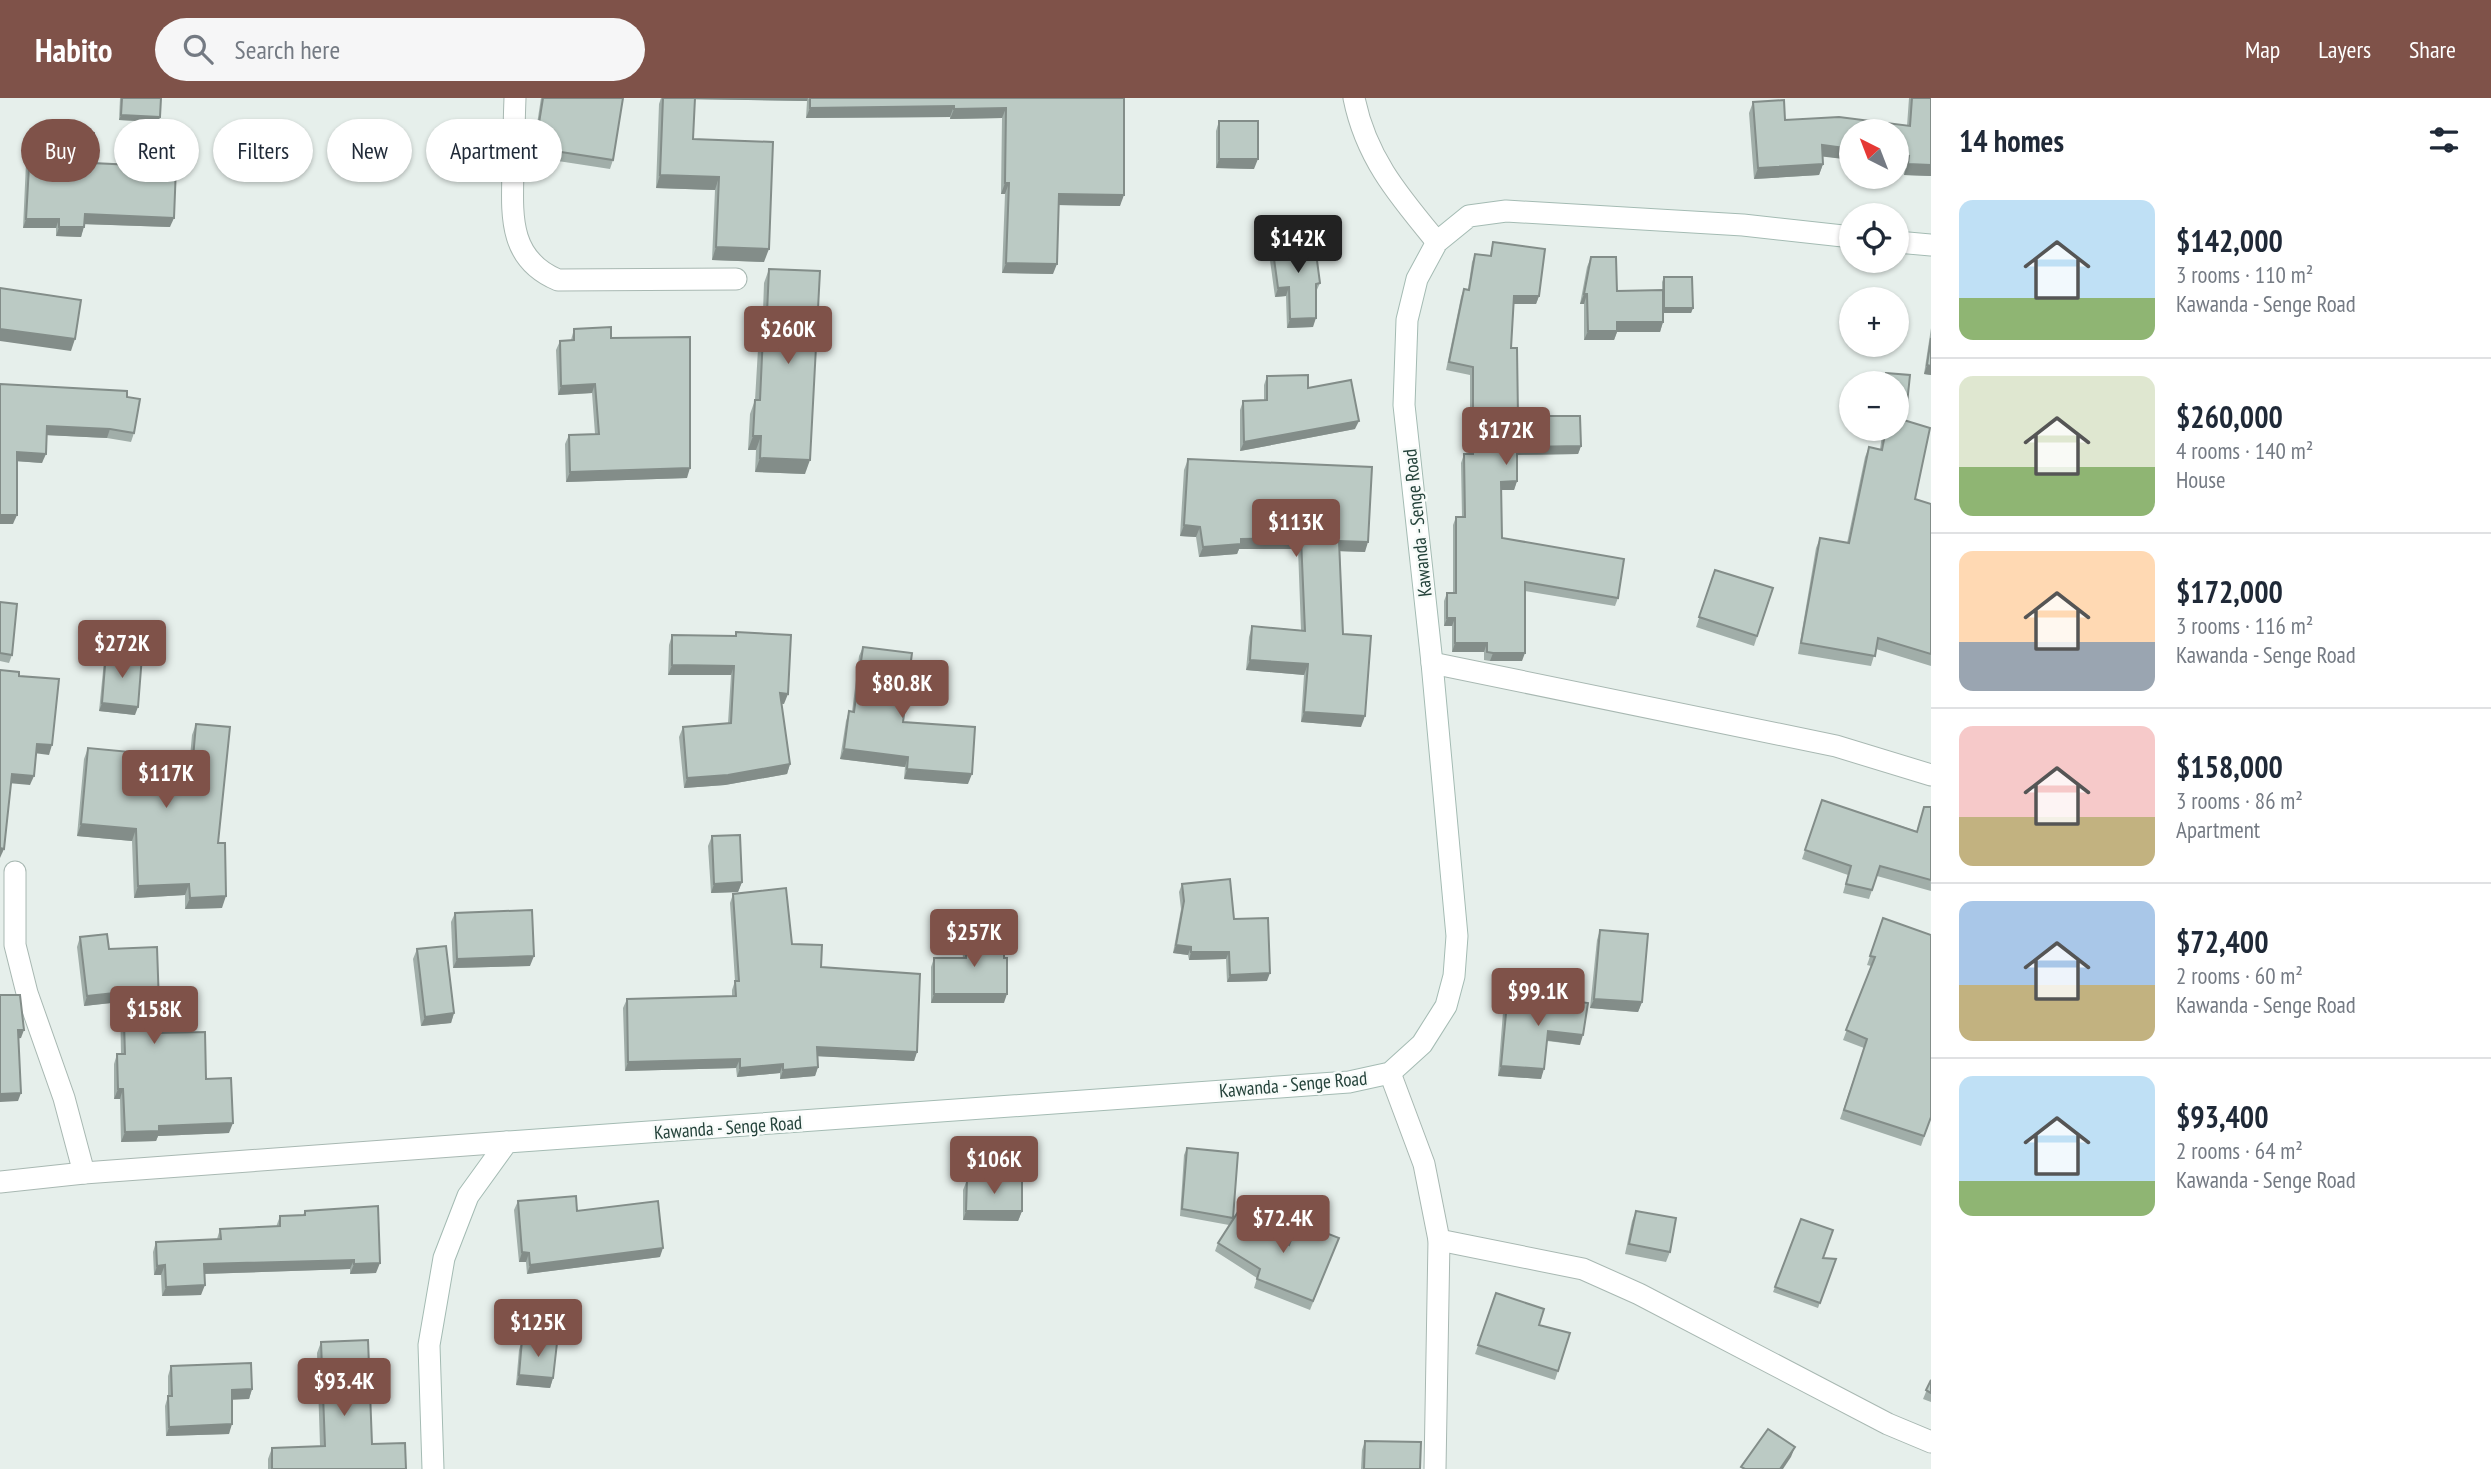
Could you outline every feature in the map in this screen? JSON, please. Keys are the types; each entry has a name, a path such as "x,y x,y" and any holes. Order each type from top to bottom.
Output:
{"street":[{"path":"515,98 512,219 524,253 541,272 558,279 736,279"},
{"path":"1354,98 1370,151 1394,189 1437,242"},
{"name":"Kawanda - Senge Road","path":"0,1182 85,1173 1349,1082 1390,1073 1422,1044 1446,1006 1454,976 1457,936 1433,663 1404,405 1407,320 1417,279 1437,242 1469,216 1506,211 1743,225 1839,236"},
{"path":"1909,243 1931,245"},
{"path":"1433,663 1836,746 1931,775"},
{"path":"15,872 15,945 27,993 64,1098 85,1173"},
{"path":"1390,1073 1424,1164 1438,1240 1435,1469"},
{"path":"433,1469 429,1345 444,1258 468,1196 507,1142"},
{"path":"1438,1240 1583,1269 1639,1293 1888,1424 1931,1442"}],"building":[{"path":"122,98 161,98 160,117 121,115"},
{"path":"543,98 623,98 613,160 562,152 562,119 540,119"},
{"path":"663,98 695,98 693,139 773,142 769,249 716,247 719,177 660,175"},
{"path":"810,98 1124,98 1124,195 1059,194 1057,264 1006,263 1009,183 1005,183 1006,108 810,108"},
{"path":"1912,98 1931,98 1931,165 1909,164"},
{"path":"1784,100 1785,120 1839,117 1855,119 1839,119 1839,147 1822,145 1823,164 1758,168 1753,102"},
{"path":"1219,121 1258,121 1258,159 1219,159"},
{"path":"100,163 114,164 114,182 175,182 174,218 85,214 84,227 59,227 59,219 26,219 28,182 100,182"},
{"path":"1314,238 1320,283 1316,284 1316,318 1290,319 1289,287 1278,288 1272,244"},
{"path":"1493,242 1545,249 1539,296 1514,296 1511,348 1517,348 1518,416 1580,416 1581,446 1517,447 1517,481 1501,482 1502,538 1624,559 1618,598 1525,582 1525,653 1487,652 1487,643 1455,643 1455,618 1447,618 1447,593 1456,593 1456,517 1465,517 1464,454 1473,454 1473,367 1449,362 1464,289 1469,290 1475,254 1491,256"},
{"path":"1591,257 1616,257 1617,291 1663,290 1663,322 1617,322 1617,331 1588,331 1587,294 1584,294"},
{"path":"769,269 820,271 810,460 760,458 761,436 753,436 755,400 760,400"},
{"path":"1664,277 1692,277 1693,308 1664,308"},
{"path":"0,288 81,300 75,339 0,329"},
{"path":"611,327 611,338 690,337 690,468 570,472 569,435 599,434 595,384 561,386 560,341 574,340 574,329"},
{"path":"1931,338 1931,366 1927,365"},
{"path":"1308,375 1308,388 1351,380 1359,421 1244,442 1243,401 1267,400 1267,376"},
{"path":"0,384 127,391 127,397 140,399 134,433 47,426 46,454 17,452 17,515 0,515"},
{"path":"1909,422 1930,428 1915,499 1931,504 1931,654 1878,638 1875,656 1801,643 1820,538 1849,543 1869,447 1882,450 1884,441 1909,441"},
{"path":"1188,459 1372,467 1368,542 1339,541 1343,634 1371,636 1365,716 1304,712 1308,664 1250,660 1252,626 1305,631 1301,538 1241,539 1241,544 1203,547 1200,527 1184,525"},
{"path":"1715,570 1773,588 1757,636 1699,617"},
{"path":"0,602 17,604 12,655 0,653"},
{"path":"736,632 791,635 788,694 780,693 790,764 728,775 687,778 683,727 731,723 734,666 672,665 672,635 736,636"},
{"path":"863,647 912,653 903,722 975,727 972,774 907,769 908,757 844,749 849,711 854,712"},
{"path":"106,653 142,656 138,707 102,703"},
{"path":"0,670 19,672 19,676 59,679 52,745 37,744 34,776 12,774 4,849 0,848"},
{"path":"196,724 230,727 218,843 225,843 226,896 190,898 189,884 138,886 136,829 81,824 88,748 193,758"},
{"path":"1822,800 1917,832 1924,807 1931,807 1931,880 1880,866 1872,890 1846,884 1851,866 1805,850"},
{"path":"740,835 742,882 714,884 712,836"},
{"path":"1230,879 1234,919 1268,918 1270,973 1230,975 1229,952 1191,952 1191,947 1176,945 1184,901 1182,884"},
{"path":"786,888 792,944 822,945 821,967 920,974 917,1052 817,1047 818,1067 783,1070 783,1064 740,1068 740,1059 628,1062 627,999 736,996 735,981 739,981 733,894"},
{"path":"532,910 534,956 457,959 455,913"},
{"path":"1883,918 1931,935 1931,1117 1924,1136 1844,1110 1867,1039 1846,1030 1875,957 1870,956"},
{"path":"1600,930 1648,934 1642,1002 1594,999"},
{"path":"107,934 109,949 157,947 160,1033 205,1032 206,1079 231,1078 233,1123 159,1126 159,1131 125,1132 123,1089 118,1089 117,1054 125,1054 123,992 87,996 80,937"},
{"path":"1004,936 1007,994 934,994 934,958 966,958 966,937"},
{"path":"446,946 454,1013 425,1017 417,949"},
{"path":"1516,993 1588,1003 1583,1035 1548,1031 1544,1069 1501,1066 1507,1003 1515,1004"},
{"path":"0,995 20,995 24,1030 18,1030 21,1093 0,1094"},
{"path":"1187,1148 1238,1153 1233,1218 1182,1209"},
{"path":"967,1180 1022,1181 1022,1211 966,1211"},
{"path":"576,1196 577,1211 658,1201 663,1248 530,1265 529,1253 522,1252 518,1201"},
{"path":"378,1206 380,1263 354,1264 354,1260 204,1264 205,1285 166,1287 165,1265 157,1266 156,1242 221,1239 220,1229 280,1226 280,1216 305,1215 305,1211"},
{"path":"1636,1211 1676,1218 1670,1252 1629,1244"},
{"path":"1238,1212 1289,1245 1298,1222 1339,1238 1313,1301 1257,1279 1260,1269 1218,1243"},
{"path":"1801,1219 1833,1230 1823,1258 1836,1259 1820,1303 1775,1287"},
{"path":"1496,1293 1544,1309 1539,1325 1570,1333 1558,1371 1478,1345"},
{"path":"368,1340 372,1444 405,1443 406,1469 272,1469 272,1448 325,1446 321,1342"},
{"path":"522,1340 557,1343 553,1378 519,1375"},
{"path":"251,1363 252,1389 232,1390 232,1424 169,1427 171,1366"},
{"path":"1931,1380 1931,1393 1926,1390"},
{"path":"1768,1429 1795,1447 1780,1469 1741,1467"},
{"path":"1365,1441 1421,1442 1420,1469 1364,1469"}]}
